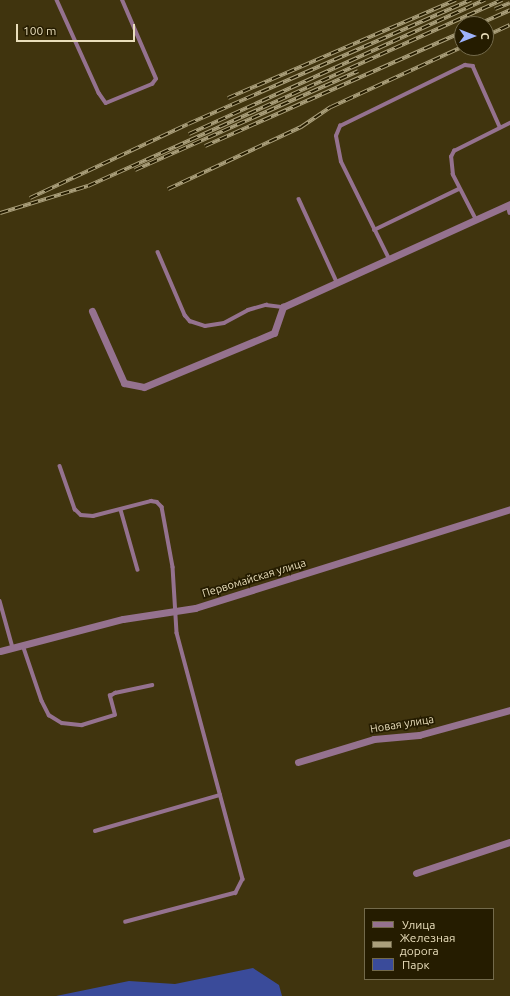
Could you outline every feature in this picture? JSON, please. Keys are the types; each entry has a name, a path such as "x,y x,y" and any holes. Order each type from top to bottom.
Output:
{"street":[{"path":"92,311 124,383 144,388 274,333 283,307 509,205"},
{"name":"Первомайская улица","path":"0,651 123,619 176,612 510,509"},
{"name":"Новая улица","path":"298,762 374,739 419,735 510,710"},
{"path":"416,873 510,842"}],"lane":[{"path":"57,0 99,93 106,103 152,84 156,79 122,0"},
{"path":"389,259 341,162 336,136 340,126 465,65 473,66 500,128"},
{"path":"476,220 459,189 450,164 454,151 510,123"},
{"path":"374,230 459,189"},
{"path":"299,199 337,282"},
{"path":"509,205 510,213"},
{"path":"158,252 185,315 190,321 205,326 224,323 248,310 266,305 283,307"},
{"path":"60,466 75,509 81,515 93,516 121,510 150,501 157,502 162,507 173,567 177,633 244,879 236,893 126,922"},
{"path":"121,510 138,570"},
{"path":"0,601 13,648"},
{"path":"23,645 42,701 49,715 62,723 82,725 115,715 110,696 115,693 152,685"},
{"path":"95,831 220,795"}],"green space":[{"path":"253,968 279,985 282,996 56,996 129,981 175,984"}],"railway":[{"path":"228,98 456,0"},
{"path":"30,198 188,124 471,0"},
{"path":"189,134 485,0"},
{"path":"0,213 88,186 502,0"},
{"path":"495,9 510,3"},
{"path":"494,17 510,10"},
{"path":"494,32 510,25"},
{"path":"205,146 454,36"},
{"path":"168,189 301,127 331,107 454,51"},
{"path":"135,170 358,71"}]}
